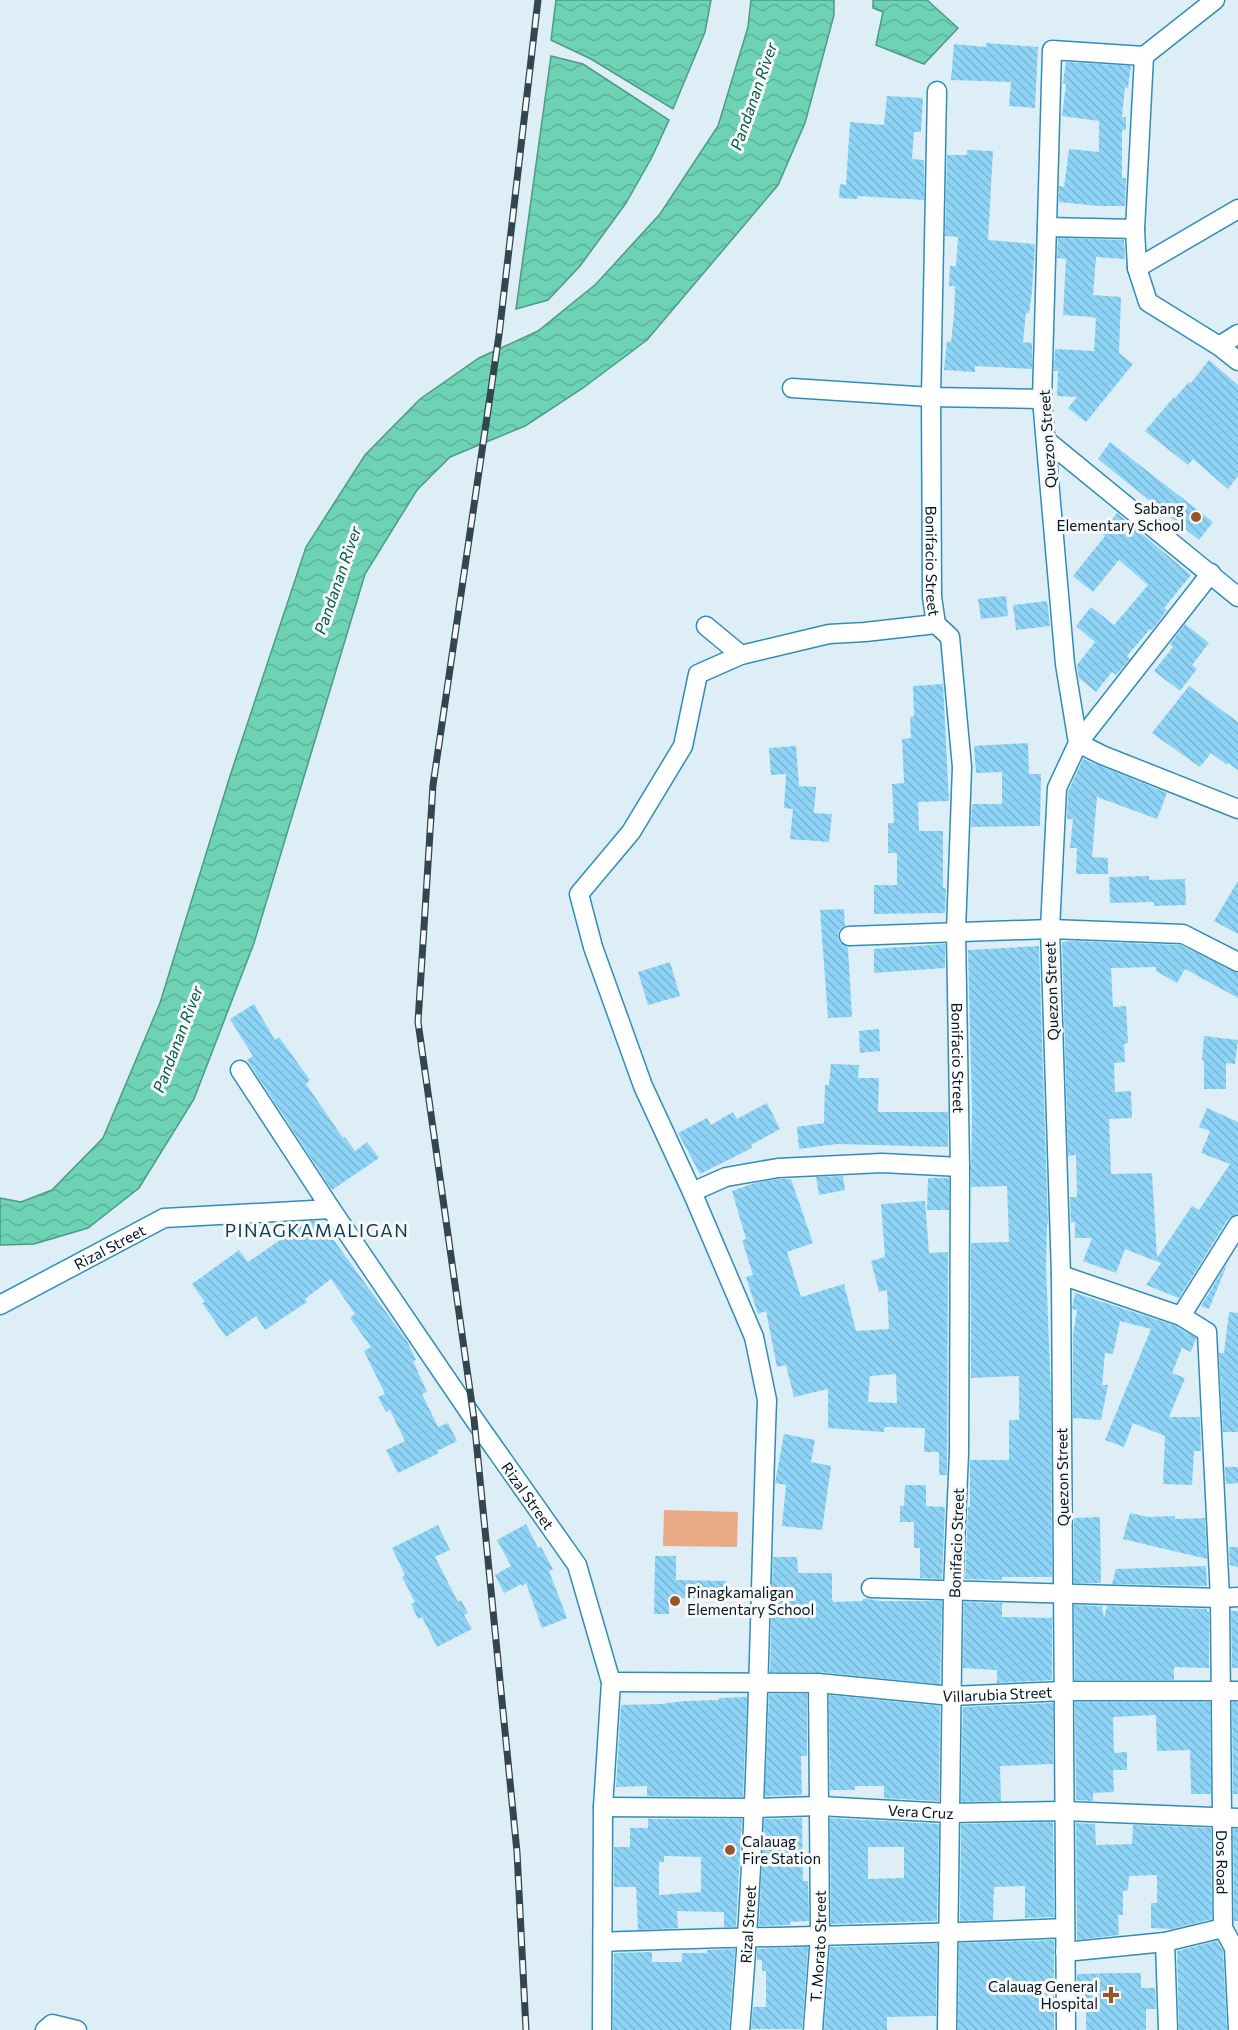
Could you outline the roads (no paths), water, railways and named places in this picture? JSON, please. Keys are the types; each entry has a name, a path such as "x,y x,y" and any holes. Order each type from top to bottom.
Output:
{"street":[{"path":"1215,0 1144,56 1135,229 1137,268 1148,302 1219,346 1238,361"},
{"name":"Quezon Street","path":"1066,2030 1060,1275 1050,929 1057,788 1078,743 1065,664 1042,399 1052,50 1144,56"},
{"name":"Bonifacio Street","path":"937,91 932,397 932,597 936,624 950,637 962,767 956,931 960,1167 959,1453 953,1591 947,2030"},
{"path":"1137,268 1238,209"},
{"path":"1047,227 1135,229"},
{"path":"1219,346 1238,334"},
{"path":"792,388 932,397 1042,399"},
{"path":"1046,440 1238,597"},
{"path":"1211,573 1078,743 1102,755 1238,809"},
{"path":"706,626 741,655 829,634 936,624"},
{"name":"Rizal Street","path":"740,2030 755,1808 766,1400 754,1337 692,1192 643,1086 593,947 579,894 631,832 683,746 698,674 741,655"},
{"path":"849,936 1050,929 1183,934 1238,962"},
{"path":"240,1070 331,1209"},
{"path":"692,1192 726,1177 778,1168 882,1163 960,1167"},
{"name":"Rizal Street","path":"0,1305 164,1218 331,1209 577,1565 611,1682 603,1807 602,2030"},
{"path":"1060,1275 1181,1316 1238,1225"},
{"name":"Dos Road","path":"1181,1316 1207,1332 1229,1597 1229,1818 1223,1928 1236,1948 1238,2030"},
{"path":"871,1588 1229,1597"},
{"path":"611,1682 758,1684"},
{"name":"Villarubia Street","path":"758,1684 818,1683 952,1696 1063,1691 1229,1692"},
{"name":"T. Morato Street","path":"813,2030 820,1935 818,1683"},
{"name":"Vera Cruz","path":"603,1807 820,1806 949,1813 1064,1811 1229,1818"},
{"path":"603,1942 1065,1928"},
{"path":"1065,1952 1165,1942 1223,1928"},
{"path":"1165,1942 1168,2030"},
{"path":"45,2030 52,2025 77,2030"}],"water":[{"path":"556,0 711,0 705,32 673,109 591,59 551,40"},
{"name":"Pandanan River","path":"751,0 834,0 834,15 805,123 778,185 647,340 583,388 525,426 450,457 417,490 365,574 254,943 194,1099 139,1188 88,1228 34,1244 0,1245 0,1198 21,1202 52,1190 103,1138 160,1003 230,776 306,547 365,455 420,399 479,358 538,331 596,284 660,214 718,126 748,27"},
{"path":"873,0 927,0 958,28 924,64 876,45 883,12 873,8"},
{"path":"551,56 583,64 669,120 652,157 626,203 580,266 548,300 516,309"}],"railway":[{"path":"526,2030 517,1852 474,1419 418,1022 433,785 499,335 538,0"}],"place":[{"name":"Sabang Elementary School","path":"1196,517"},
{"name":"Pinagkamaligan Elementary School","path":"675,1601"},
{"name":"Calauag Fire Station","path":"730,1850"},
{"name":"Calauag General Hospital","path":"1111,1995"}],"district":[{"name":"PINAGKAMALIGAN","path":"317,1230"}]}
